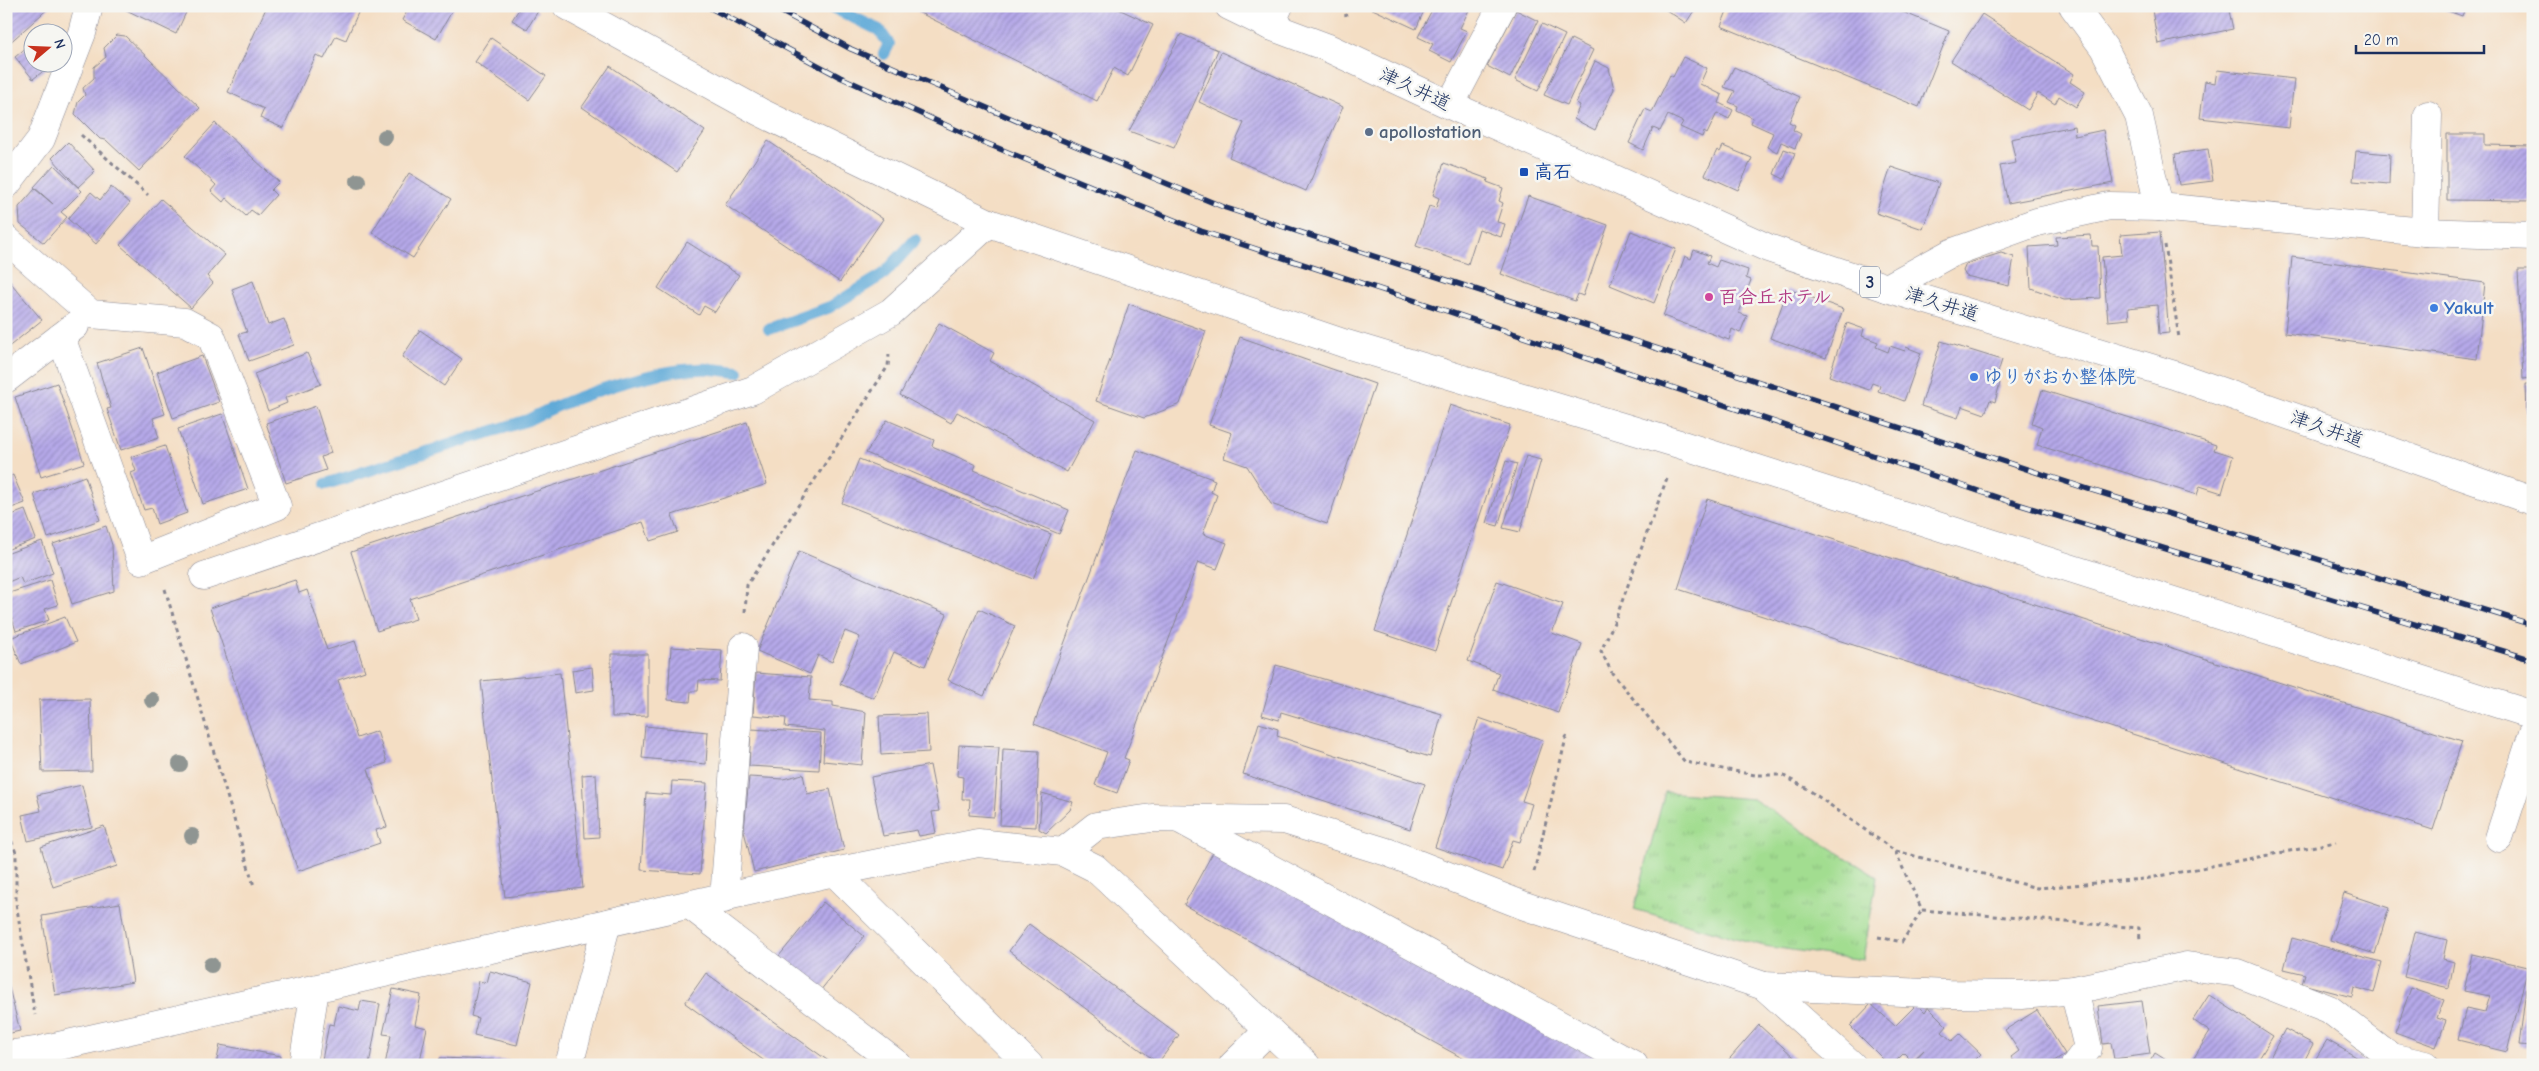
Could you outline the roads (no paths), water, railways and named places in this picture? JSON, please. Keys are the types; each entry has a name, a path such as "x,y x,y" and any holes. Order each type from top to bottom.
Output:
{"street":[{"path":"6,185 41,139 82,34 89,6"},
{"path":"567,6 760,112 988,223 1343,343 1679,444 2533,716"},
{"name":"津久井道","path":"1229,6 1275,16 1326,47 1768,248 1887,288 2174,376 2533,501"},
{"path":"1450,105 1502,6"},
{"path":"2073,6 2104,48 2138,116 2159,207"},
{"path":"2425,232 2428,115"},
{"path":"1887,288 1951,253 2037,222 2109,206 2159,207 2425,232 2533,236"},
{"path":"204,576 753,390 891,312 988,223"},
{"path":"6,239 91,314 186,322 211,336 277,506 141,560 61,337"},
{"path":"6,379 91,314"},
{"path":"724,899 743,646"},
{"path":"2499,838 2533,733"},
{"path":"1063,852 1096,826 1152,818 1284,820 1387,852 1525,906 1764,986 1948,994 2022,995 2074,990 2187,966 2238,973 2330,1009 2390,1061 2425,1065"},
{"path":"1178,818 1634,1065"},
{"path":"6,1055 41,1050 607,923 724,899 834,872 978,844 1063,852 1095,868 1306,1065"},
{"path":"834,872 1029,1065"},
{"path":"691,906 898,1065"},
{"path":"569,1065 607,923"},
{"path":"1764,986 1852,1065"},
{"path":"302,1065 315,989"},
{"path":"2074,990 2088,1048 2075,1065"},
{"path":"1232,1065 1268,1031"}],"waterway":[{"path":"830,6 879,30 889,44 884,54"},
{"path":"769,329 830,307 884,274 915,240"},
{"path":"326,484 528,420 566,402 612,386 658,374 680,371 714,369 738,372"}],"railway":[{"path":"707,6 840,77 983,142 1201,231 1450,312 2011,502 2533,660"},
{"path":"771,6 851,49 1052,136 1226,208 2088,489 2533,625"}],"place":[{"name":"apollostation","path":"1369,132"},
{"name":"高石","path":"1524,172"},
{"name":"百合丘ホテル","path":"1709,297"},
{"name":"Yakult","path":"2434,308"},
{"name":"ゆりがおか整体院","path":"1974,377"}]}
